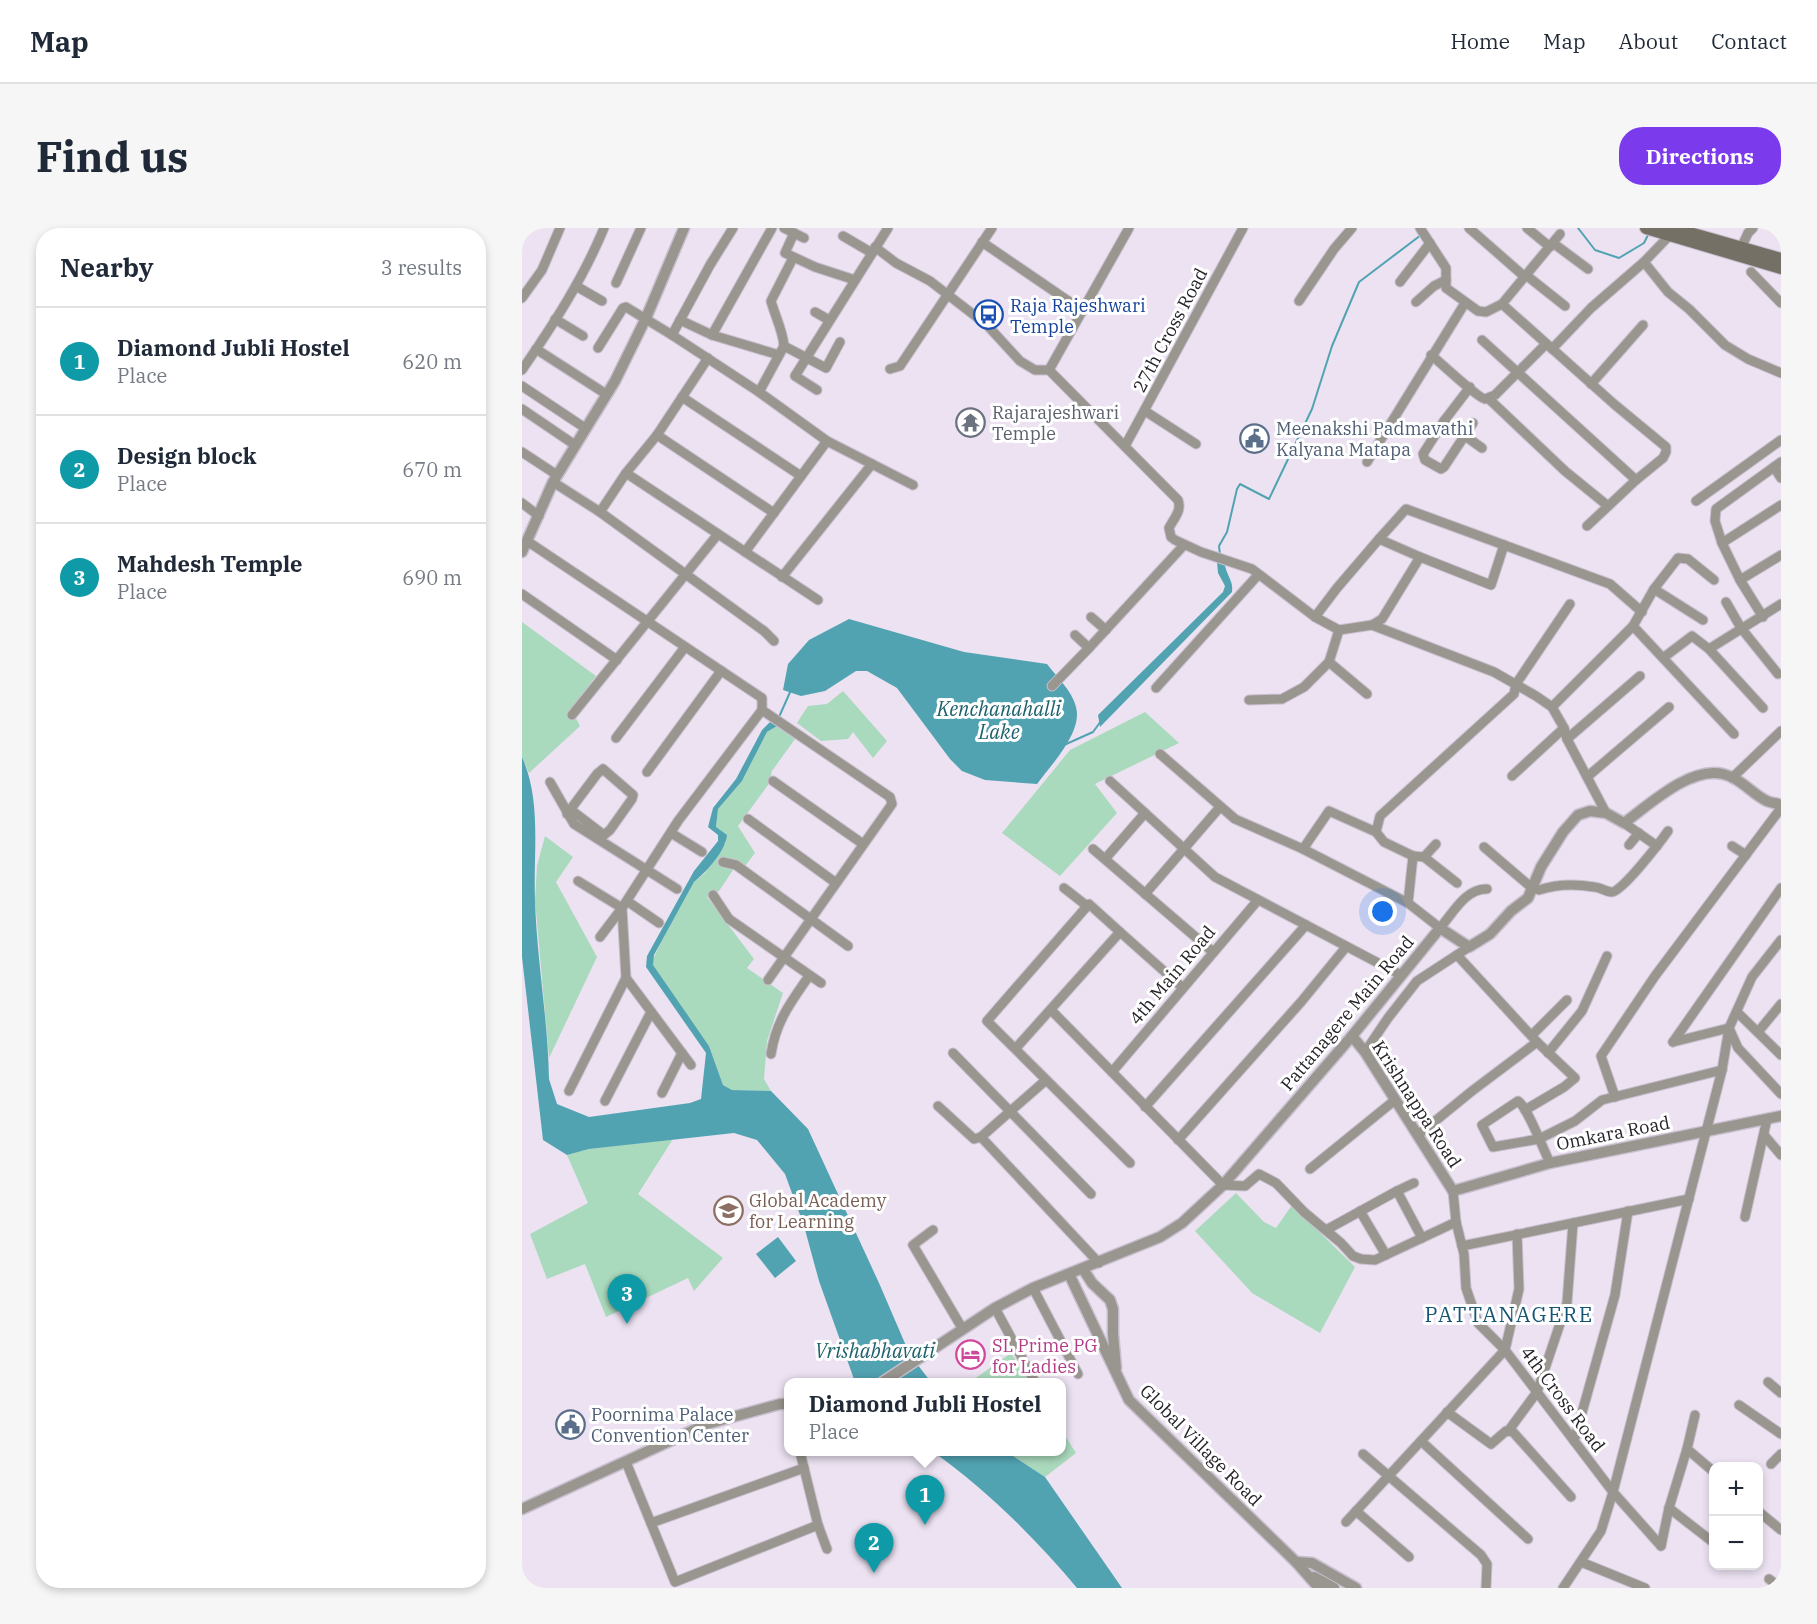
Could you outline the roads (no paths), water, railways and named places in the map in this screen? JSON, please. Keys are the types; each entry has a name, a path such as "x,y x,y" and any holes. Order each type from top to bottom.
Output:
{"main road":[{"path":"1658,231 1742,246 1781,261"},
{"path":"1658,231 1740,255 1781,261"}],"street":[{"path":"522,298 542,270 560,228"},
{"path":"522,370 576,286 595,251 604,228"},
{"path":"616,283 641,228"},
{"path":"522,552 555,478 606,394 646,318 684,228"},
{"path":"672,334 733,228"},
{"path":"712,335 772,228"},
{"path":"784,228 804,238"},
{"path":"818,390 795,376 888,228"},
{"path":"890,369 900,366 992,228"},
{"name":"27th Cross Road","path":"1125,446 1243,228"},
{"path":"1299,301 1334,249 1352,228"},
{"path":"1469,228 1565,306"},
{"path":"1527,228 1588,269"},
{"path":"1742,246 1753,228"},
{"path":"1049,370 1127,229"},
{"path":"1431,355 1481,399 1489,399 1644,262 1658,231"},
{"path":"794,232 784,252 793,258 855,280"},
{"path":"1425,234 1446,268 1446,288 1478,311 1486,312 1503,304 1560,234"},
{"path":"1400,282 1425,234"},
{"path":"843,236 930,280 987,326 1020,361 1035,370 1049,370 1178,500 1179,510 1168,528 1172,537 1184,545 1252,569 1315,617 1339,630 1372,625 1382,619 1420,557"},
{"path":"982,242 1083,311"},
{"path":"759,392 781,351 782,334 771,301 793,258"},
{"path":"1644,262 1668,292 1689,309 1725,345 1748,359 1781,373"},
{"path":"1751,272 1781,303"},
{"path":"1416,302 1434,286 1446,280"},
{"path":"576,286 602,301"},
{"path":"1367,462 1465,303"},
{"path":"1503,304 1591,384 1666,447 1663,458 1587,526"},
{"path":"598,348 624,307 672,334 827,441 913,485"},
{"path":"814,312 829,320"},
{"path":"555,319 583,336"},
{"path":"680,320 712,335 806,356 826,368 840,342"},
{"path":"1591,384 1643,326"},
{"path":"1482,340 1636,480"},
{"path":"536,350 606,394"},
{"path":"600,512 626,473 657,435 708,358"},
{"path":"522,386 585,428"},
{"path":"1470,387 1423,454 1425,460 1441,469 1444,467 1473,423"},
{"path":"682,397 801,476"},
{"path":"1489,399 1565,471 1608,506"},
{"path":"522,409 575,445"},
{"path":"1145,411 1196,444"},
{"path":"1444,421 1482,448"},
{"path":"657,435 774,513"},
{"path":"1696,501 1781,440"},
{"path":"745,552 827,441"},
{"path":"522,452 600,512 764,631 774,641"},
{"path":"782,577 872,464"},
{"path":"1763,617 1740,580 1722,543 1715,521 1716,509 1777,464 1781,478"},
{"path":"626,473 818,600"},
{"path":"522,503 539,516"},
{"path":"1722,543 1781,505"},
{"path":"1315,617 1337,588 1406,509 1610,584 1642,612"},
{"path":"572,715 718,534"},
{"path":"1379,539 1491,585 1504,545"},
{"path":"527,541 762,698 762,710 671,832 625,905 600,937"},
{"path":"1052,686 1184,545"},
{"path":"1740,580 1781,555"},
{"path":"1551,707 1633,626 1654,589 1678,558 1683,557 1714,580"},
{"path":"1156,688 1258,574"},
{"path":"1654,589 1703,620"},
{"path":"522,594 616,660"},
{"path":"1726,602 1741,628 1778,674"},
{"path":"1376,832 1380,816 1514,694 1516,684 1570,604"},
{"path":"1709,649 1781,604"},
{"path":"1091,617 1106,630"},
{"path":"1372,625 1494,672 1551,707 1564,728 1567,739 1606,813"},
{"path":"1633,626 1734,734"},
{"path":"1249,700 1282,699 1304,687 1329,662 1339,630"},
{"path":"1075,635 1089,648"},
{"path":"1663,658 1692,636 1709,649 1763,708"},
{"path":"616,738 685,647"},
{"path":"1329,662 1367,694"},
{"path":"646,772 721,671"},
{"path":"1567,739 1640,676"},
{"path":"1587,777 1669,707"},
{"path":"762,710 890,798 892,804 768,980"},
{"path":"1512,776 1564,728"},
{"path":"1732,778 1781,731"},
{"path":"1160,754 1235,819 1303,849 1408,903 1469,947"},
{"path":"603,769 633,795 610,830 604,835 569,811 603,769"},
{"path":"1615,1097 1601,1056 1655,976 1781,806 1766,801 1743,783 1723,774 1705,774 1675,785 1624,823"},
{"path":"773,781 863,844"},
{"path":"1110,781 1215,877 1401,975"},
{"path":"550,782 569,811 574,824 677,889"},
{"path":"1145,894 1220,807"},
{"path":"1303,849 1329,811 1376,832 1384,842 1413,856 1424,857 1457,883"},
{"path":"1365,1052 1416,981 1490,934 1511,911 1527,898 1541,867 1563,832 1578,815 1590,811 1606,813 1657,846"},
{"path":"1104,859 1145,813"},
{"path":"748,819 836,883"},
{"path":"1484,847 1532,888 1539,890 1555,885 1596,887 1612,892 1617,891 1668,831"},
{"path":"671,832 702,852"},
{"path":"1629,845 1639,833"},
{"path":"1424,857 1436,844"},
{"path":"1732,846 1746,855"},
{"path":"1093,849 1213,952"},
{"path":"1408,903 1413,856"},
{"path":"723,862 736,865 848,946"},
{"path":"578,881 600,897 625,905 659,923"},
{"path":"1064,888 1087,906 1089,904 1183,988"},
{"path":"1729,1028 1673,1042 1781,888"},
{"path":"1440,928 1471,892 1487,889"},
{"path":"713,895 729,919 821,983"},
{"name":"4th Main Road","path":"1112,1072 1258,900"},
{"path":"569,1091 626,978 625,905"},
{"path":"1087,906 987,1021 1130,1163"},
{"path":"1145,1107 1306,925"},
{"name":"Pattanagere Main Road","path":"890,1378 995,1308 1033,1288 1160,1237 1198,1210 1223,1185 1352,1036 1440,928"},
{"path":"1016,1048 1120,932"},
{"path":"1563,1588 1601,1531 1613,1492 1707,1131 1722,1070 1729,1028 1752,977 1781,940"},
{"path":"1178,1140 1301,1002 1346,947"},
{"path":"1457,955 1548,1053 1575,1078 1525,1110"},
{"path":"1548,1053 1582,1011 1607,956"},
{"path":"771,1054 773,1038 782,1016 809,975"},
{"path":"626,978 691,1065"},
{"path":"1418,1135 1535,1038 1567,1000"},
{"path":"1758,1032 1781,1004"},
{"path":"1050,1010 1223,1185 1245,1186 1259,1174 1276,1183 1353,1256 1375,1260 1456,1222"},
{"path":"605,1101 651,1012"},
{"path":"1737,1012 1781,1054"},
{"path":"1729,1028 1738,1048 1781,1094"},
{"name":"Krishnappa Road","path":"1352,1036 1365,1052 1453,1191"},
{"path":"662,1093 682,1053"},
{"path":"953,1053 1091,1194"},
{"path":"1550,1162 1539,1139 1525,1110 1518,1101 1484,1123 1482,1127 1493,1147 1539,1139 1575,1120 1602,1100 1722,1070"},
{"path":"938,1106 974,1139 981,1137 1046,1080"},
{"path":"1310,1169 1395,1100"},
{"name":"Omkara Road","path":"1453,1191 1550,1162 1781,1116"},
{"path":"1745,1217 1767,1119"},
{"path":"1764,1135 1781,1155"},
{"path":"981,1137 1099,1263"},
{"path":"1326,1230 1414,1183"},
{"path":"1397,1191 1422,1238"},
{"name":"4th Cross Road","path":"1453,1191 1466,1288 1478,1323 1505,1350 1613,1492 1661,1546 1668,1508"},
{"path":"1462,1246 1689,1199"},
{"path":"1360,1211 1386,1255"},
{"path":"1574,1441 1615,1295 1628,1211"},
{"path":"1447,1413 1491,1444 1509,1430 1537,1392 1567,1303 1573,1223"},
{"path":"933,1230 913,1245 962,1328"},
{"path":"1346,1522 1505,1350 1519,1289 1517,1234"},
{"path":"1083,1269 1092,1283 1110,1300 1113,1309 1116,1375"},
{"name":"Global Village Road","path":"1070,1274 1129,1400 1320,1588"},
{"path":"1033,1288 1078,1374"},
{"path":"995,1308 1032,1378"},
{"path":"1768,1382 1781,1393"},
{"path":"522,1509 707,1424 784,1404"},
{"path":"1739,1406 1781,1434"},
{"path":"1695,1415 1668,1508 1709,1540"},
{"path":"1509,1430 1571,1497"},
{"path":"1421,1441 1528,1539"},
{"path":"1687,1449 1709,1468"},
{"path":"1363,1454 1481,1555 1486,1564 1486,1588"},
{"path":"1771,1464 1781,1454"},
{"path":"801,1456 818,1525 827,1549"},
{"path":"626,1462 676,1585 818,1525"},
{"path":"651,1523 804,1468"},
{"path":"1356,1512 1409,1557"},
{"path":"1763,1515 1781,1530"},
{"path":"1296,1562 1312,1563 1356,1588"},
{"path":"1581,1562 1645,1588"},
{"path":"1306,1573 1334,1588"},
{"path":"1769,1579 1781,1588"}],"water":[{"path":"1217,562 1225,563 1232,584 1232,592 1100,727 1098,715 1223,592 1225,586 1218,573"},
{"name":"Kenchanahalli Lake","path":"849,619 964,652 1047,664 1068,690 1076,707 1075,727 1064,748 1037,784 985,780 962,771 950,759 897,688 867,671 856,671 825,691 801,696 783,690 788,664 809,640"},
{"name":"Vrishabhavati","path":"770,722 777,726 767,732 742,781 718,809 716,827 727,835 726,841 710,867 694,882 654,955 653,965 709,1046 723,1085 732,1090 771,1091 808,1129 910,1355 928,1378 854,1378 819,1281 804,1226 785,1174 757,1140 734,1133 589,1149 567,1155 543,1140 522,957 522,757 528,774 534,810 536,923 549,1079 557,1104 589,1117 690,1103 701,1099 706,1053 646,967 647,956 694,871 718,841 718,835 708,827 713,808 736,779 762,730"},
{"path":"778,1237 796,1261 775,1278 756,1254"},
{"path":"938,1456 1013,1456 1045,1477 1122,1588 1077,1588 1045,1551 1009,1515"}],"waterway":[{"path":"1578,228 1595,250 1619,258 1644,243 1649,233"},
{"path":"1220,555 1219,546 1227,532 1240,484 1269,499 1312,409 1332,346 1359,282 1421,235"},
{"path":"779,717 791,690"},
{"path":"1064,745 1093,732 1101,721"}],"place":[{"name":"Raja Rajeshwari Temple","path":"989,315"},
{"name":"Rajarajeshwari Temple","path":"971,422"},
{"name":"Meenakshi Padmavathi Kalyana Matapa","path":"1255,438"},
{"name":"Global Academy for Learning","path":"728,1210"},
{"name":"Mahdesh Temple","path":"627,1324"},
{"name":"SL Prime PG for Ladies","path":"971,1355"},
{"name":"Poornima Palace Convention Center","path":"570,1424"},
{"name":"Diamond Jubli Hostel","path":"925,1525"},
{"name":"Design block","path":"874,1573"}],"district":[{"name":"PATTANAGERE","path":"1509,1314"}]}
